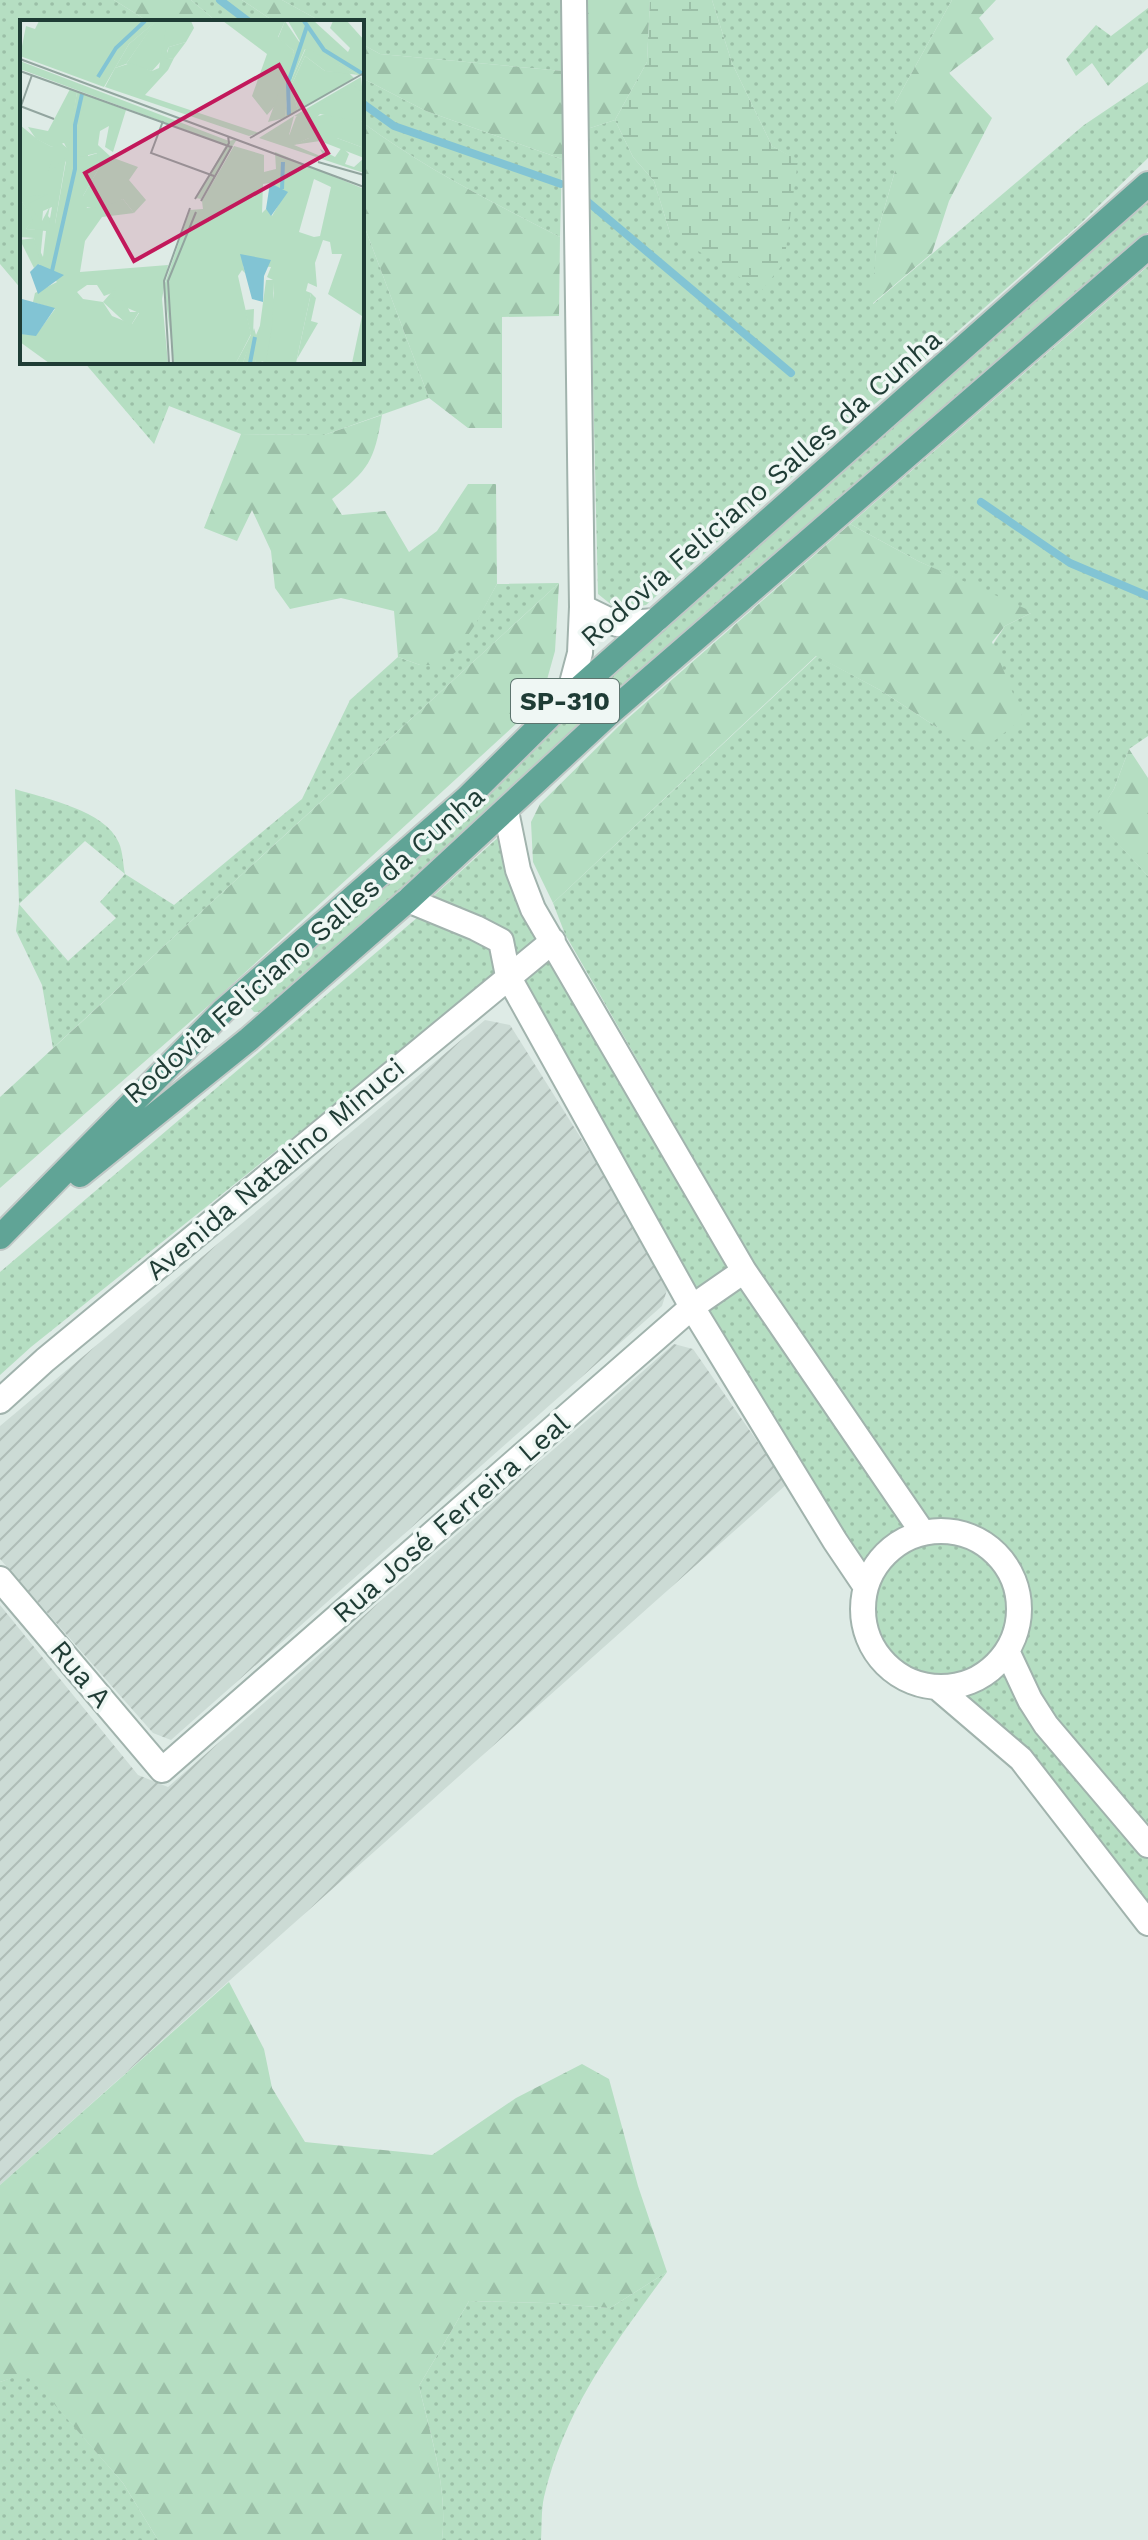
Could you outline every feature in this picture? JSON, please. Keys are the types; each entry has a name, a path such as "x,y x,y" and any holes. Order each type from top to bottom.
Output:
{"main road":[{"name":"Rodovia Feliciano Salles da Cunha","path":"0,1238 224,1010 467,798 568,698 1148,184"},
{"name":"Rodovia Feliciano Salles da Cunha","path":"0,1238 249,1039 408,900 610,713 1148,247"}],"street":[{"path":"568,698 580,653 582,607 574,0"},
{"path":"582,607 617,624 655,621"},
{"path":"506,811 518,870 533,909 744,1271 923,1533"},
{"path":"408,900 501,941 508,976 692,1307 866,1587"},
{"name":"Avenida Natalino Minuci","path":"0,1401 45,1360 553,941"},
{"name":"Rua José Ferreira Leal","path":"162,1770 692,1307 744,1271"},
{"path":"944,1530 982,1542 999,1555 1010,1572 1017,1592 1018,1622 1007,1651 994,1667 978,1679 958,1686 938,1688 918,1685 899,1676 877,1655 864,1628 862,1607 874,1568 887,1552 904,1540 923,1533 944,1530"},
{"name":"Rua A","path":"0,1579 162,1770"},
{"path":"1007,1651 1030,1700 1046,1725 1148,1845"},
{"path":"938,1688 1021,1759 1148,1923"}],"shaded area":[{"path":"485,1020 510,1025 670,1280 662,1306 171,1740 153,1733 0,1559 0,1426"},
{"path":"674,1344 693,1349 787,1484 0,2185 0,1605 138,1775 168,1787"}],"green space":[{"path":"0,0 114,0 146,20 20,20 20,288 0,264"},
{"path":"114,0 191,0 215,20 146,20"},
{"path":"191,0 242,0 272,20 215,20"},
{"path":"242,0 282,0 318,20 272,20"},
{"path":"282,0 561,0 563,71 380,54 364,45 364,20 318,20"},
{"path":"586,0 650,0 647,62 615,120 587,129"},
{"path":"650,0 712,0 732,63 772,146 798,160 784,263 761,291 670,233 654,181 633,157 615,120 647,62"},
{"path":"712,0 952,0 895,103 895,171 877,234 873,304 1084,125 1148,82 1148,158 1081,223 646,605 618,610 598,594 587,129 615,120 633,157 654,181 670,233 798,161 772,146 732,63"},
{"path":"952,0 996,0 979,18 994,39 949,73 992,118 949,201 932,253 872,304 877,234 895,171 895,103"},
{"path":"1148,8 1148,48 1108,86 1092,63 1076,76 1066,59 1096,25 1111,36"},
{"path":"364,45 380,54 563,71 562,159 426,111 364,79"},
{"path":"364,79 426,111 562,159 560,237 434,169 364,123"},
{"path":"364,123 434,169 560,237 559,316 502,317 502,428 468,428 429,398 364,225"},
{"path":"1148,197 1148,232 813,521 263,1012 254,1012 248,1005 253,994 572,706"},
{"path":"364,225 429,398 324,435 241,434 169,406 154,444 86,364 364,364"},
{"path":"1148,266 1148,736 1129,749 1114,789 1096,819 1148,876 1148,1835 1050,1718 1016,1651 1023,1625 1024,1601 1010,1560 995,1544 976,1533 953,1526 926,1525 754,1263 565,934 553,903 817,656 880,690 938,728 1005,626 1031,613 918,561 850,524"},
{"path":"382,415 368,463 332,499 342,515 385,511 409,552 437,531 468,484 496,484 497,584 457,651 439,665 420,665 398,657 394,611 341,598 290,609 275,588 271,551 252,510 237,541 204,528 241,434 324,435"},
{"path":"850,524 918,561 1033,612 1005,626 992,642 1023,718 984,749 938,728 880,690 816,656 553,903 533,862 531,822 540,804 619,726"},
{"path":"559,583 53,1048 42,985 16,931 19,904 68,961 116,918 100,902 125,874 174,905 302,799 350,700 398,657 420,665 475,624 497,584"},
{"path":"559,583 555,651 541,701 215,1000 0,1188 0,1097"},
{"path":"1129,749 1148,778 1148,876 1095,819 1114,789"},
{"path":"15,789 73,807 101,822 119,843 125,874 85,841 19,904"},
{"path":"503,833 546,937 514,965 503,936 427,902"},
{"path":"418,917 474,935 496,950 497,974 0,1375 0,1272"},
{"path":"547,956 734,1265 697,1298 520,976"},
{"path":"744,1286 904,1525 902,1534 881,1549 866,1567 862,1566 704,1305"},
{"path":"940,1539 967,1544 990,1560 1006,1583 1011,1610 1006,1637 990,1660 967,1676 940,1681 913,1676 890,1660 874,1637 869,1610 874,1583 890,1560 913,1544"},
{"path":"1006,1665 1148,1852 1148,1915 961,1693 979,1687"},
{"path":"229,1982 264,2049 272,2088 305,2142 432,2155 516,2098 582,2064 609,2079 638,2186 667,2272 610,2308 469,2301 419,2386 441,2482 442,2540 158,2540 123,2483 27,2373 0,2382 0,2185"},
{"path":"667,2272 628,2325 578,2406 553,2465 544,2497 541,2540 442,2540 441,2482 419,2386 469,2301 610,2308"},
{"path":"27,2372 123,2483 158,2540 0,2540 0,2382"}],"waterway":[{"path":"220,0 246,20"},
{"path":"364,104 394,126 561,184"},
{"path":"588,202 791,373"},
{"path":"981,502 1070,563 1148,596"}]}
